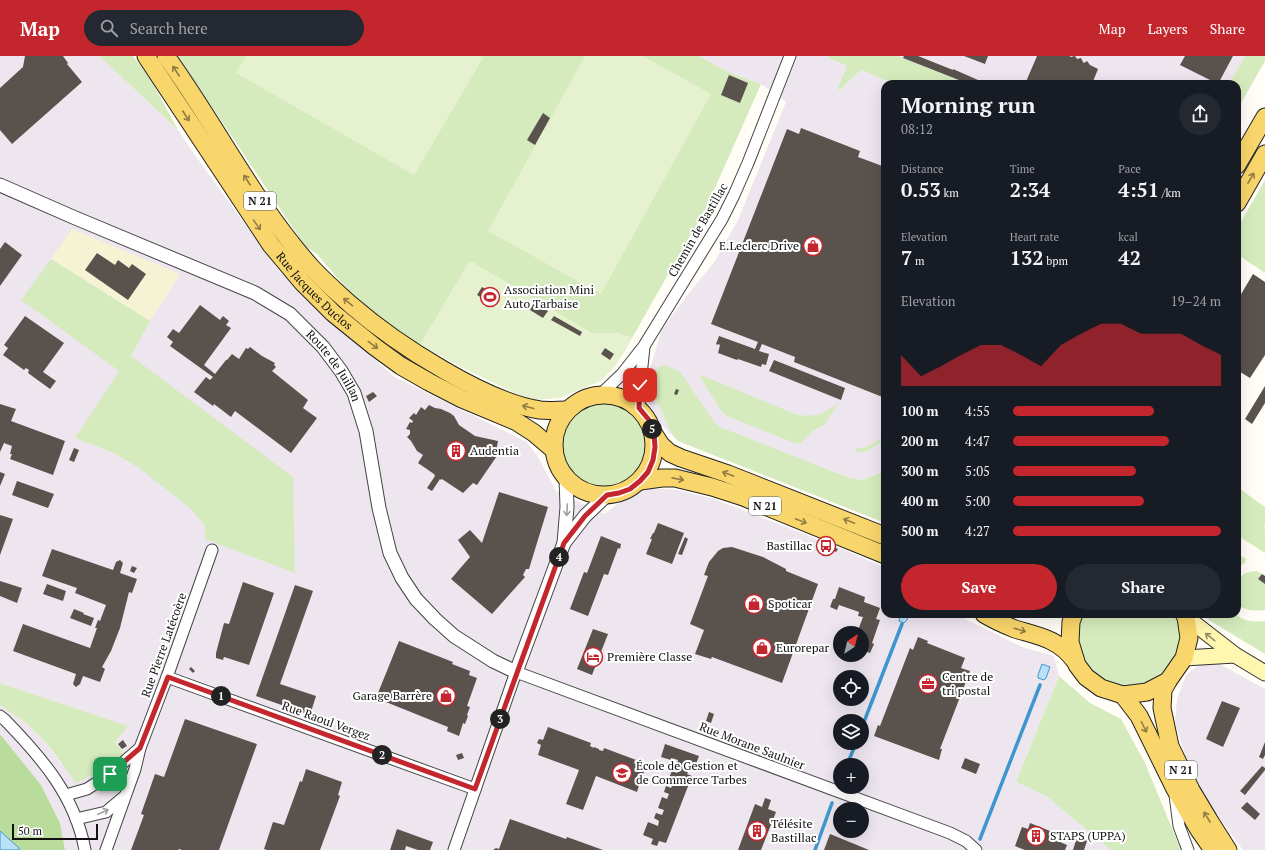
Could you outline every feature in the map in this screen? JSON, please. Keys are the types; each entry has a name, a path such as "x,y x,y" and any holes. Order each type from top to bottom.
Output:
{"main road":[{"name":"Rue Jacques Duclos","path":"146,56 271,245 292,271 333,313 402,366 462,399 517,422 534,433 554,450"},
{"name":"Rue Jacques Duclos","path":"166,56 285,235 312,268 335,291 377,327 413,352 453,375 492,394 523,406 541,410 567,410"},
{"path":"1241,158 1265,117"},
{"path":"1241,196 1265,154"},
{"path":"601,394 615,395 628,400 639,408 649,420 654,434 655,447 653,460 648,472 630,489 619,493 607,495 592,494 578,488 566,478 558,465 554,450 554,436 559,422 567,410 577,402 589,396 601,394"},
{"name":"N 21","path":"654,434 660,445 670,453 681,458 728,474 881,534"},
{"name":"N 21","path":"640,481 675,478 712,487 743,497 881,553"},
{"path":"992,618 1013,628 1049,639 1069,654 1086,677 1101,688 1123,695 1147,692 1168,681 1184,658 1189,638 1185,618"},
{"path":"1072,618 1070,642 1077,665"},
{"path":"1188,618 1235,656 1265,673"},
{"path":"1184,658 1235,656"},
{"name":"N 21","path":"1168,681 1163,690 1162,708 1170,746 1191,790 1228,850"},
{"name":"N 21","path":"1123,695 1139,716 1175,789 1212,850"}],"street":[{"name":"Chemin de Bastillac","path":"601,394 622,374 644,346 722,219 734,195 790,56"},
{"name":"Route de Juillan","path":"5,187 255,293 290,314 323,347 341,371 354,393 366,431 379,508 390,553 402,578 416,599 454,636 493,661 516,672"},
{"name":"Chemin de Bastillac","path":"639,408 644,346"},
{"path":"454,850 516,672 564,543 567,507 566,478"},
{"path":"564,543 585,516 607,495"},
{"name":"Rue Pierre Latécoère","path":"106,850 135,769 140,748 168,677 212,550"},
{"name":"Rue Morane Saulnier","path":"516,672 950,834 966,841 976,850"},
{"name":"Rue Raoul Vergez","path":"168,677 475,789"},
{"path":"0,716 32,748 66,795 76,819 85,850"},
{"name":"Rue Pierre Latécoère","path":"66,795 87,789 110,774 140,748"},
{"path":"1175,789 1179,826 1188,850"},
{"path":"76,819 106,812 126,796"}],"shaded area":[{"path":"0,56 99,56 178,130 278,270 393,376 527,442 538,457 556,491 604,514 623,500 648,488 676,490 714,499 843,549 881,566 881,618 965,618 1025,648 1054,656 1059,676 1016,782 1046,796 1111,850 65,850 60,823 41,785 0,734 0,705 26,723 48,745 61,764 124,755 115,742 127,726 0,683"},
{"path":"699,56 829,56 828,58 847,66 837,89 840,90 861,70 885,80 881,80 881,472 873,476 860,480 847,477 719,427 652,392 673,436 658,421 645,395 649,373 661,331 715,261 738,220 786,102 761,84 728,72"},
{"path":"897,56 1245,56 1231,80 959,80"},
{"path":"72,229 180,274 150,321 51,259"},
{"path":"1218,663 1265,689 1265,850 1243,850 1212,808 1189,768 1175,723 1177,699 1186,675 1200,664"}],"green space":[{"path":"99,56 133,56 151,80 178,130"},
{"path":"178,56 699,56 728,72 761,84 707,206 632,338 617,333 591,333 470,261 420,345 369,310 340,281 318,255 305,246"},
{"path":"246,56 480,56 483,58 414,175 236,73"},
{"path":"585,56 643,56 711,94 601,294 488,231"},
{"path":"829,56 897,56 959,80 885,80 861,70 840,90 837,89 847,66 828,58"},
{"path":"1245,56 1265,56 1265,61 1241,103 1241,80 1231,80"},
{"path":"1265,180 1265,273 1241,257 1241,222"},
{"path":"51,259 150,321 131,356 293,477 295,573 205,539 205,526 191,509 139,468 114,453 75,438 119,371 21,300"},
{"name":"Association Mini Auto Tarbaise","path":"470,261 591,333 617,333 632,338 613,369 601,381 560,398 534,400 523,397 420,345"},
{"path":"666,365 680,372 715,423 720,427 847,477 860,480 881,472 881,521 678,441 673,436 652,392 653,377 659,367"},
{"path":"700,375 795,414 806,416 821,414 839,403 824,425 814,430 801,443 797,444 727,416 722,412"},
{"path":"596,403 612,403 628,410 639,421 646,437 646,453 643,461 634,475 628,480 612,487 596,487 580,480 569,469 562,453 562,437 569,421 580,410"},
{"path":"881,439 881,442 865,452 856,452 855,450 858,448 864,448"},
{"path":"1241,490 1265,507 1265,553 1241,538"},
{"path":"1241,556 1246,559 1245,563 1241,565"},
{"path":"1257,571 1262,574 1258,579 1265,584 1265,610 1251,610 1241,607 1241,576 1249,572"},
{"path":"1082,618 1177,618 1180,631 1180,642 1177,653 1167,670 1148,682 1135,685 1121,685 1108,682 1097,675 1087,665 1081,653 1078,638"},
{"path":"1206,618 1240,618 1249,621 1265,621 1265,654"},
{"path":"1059,676 1090,703 1121,719 1145,763 1180,848 1185,850 1111,850 1046,796 1016,782"},
{"path":"0,683 128,726 115,742 125,755 76,783 48,745 26,723 0,705"},
{"path":"0,734 41,785 60,823 65,850 19,850 19,848 0,831"}],"water":[{"path":"899,618 908,618 904,623 899,621"},
{"path":"1042,664 1050,667 1044,680 1038,678"},
{"path":"0,831 19,848 19,850 0,850"}],"building":[{"path":"25,56 63,56 68,63 67,64 82,82 12,144 0,130 0,88 23,67"},
{"path":"904,56 918,56 978,80 959,80 903,58"},
{"path":"964,56 988,56 985,64"},
{"path":"1037,56 1075,56 1077,59 1081,58 1084,63 1087,61 1090,65 1098,69 1094,80 1027,80"},
{"path":"1185,56 1233,56 1220,80 1210,80 1180,65"},
{"path":"729,75 748,83 740,103 721,95"},
{"path":"543,113 550,118 535,145 527,140"},
{"name":"E.Leclerc Drive","path":"801,128 860,151 858,157 881,166 881,396 794,362 795,357 762,344 759,351 769,354 766,365 762,364 761,367 718,353 720,345 716,344 719,336 755,349 758,342 711,324 787,129 799,134"},
{"path":"5,242 22,255 0,286 0,249"},
{"path":"97,253 115,265 118,260 129,268 132,264 146,274 128,300 85,270"},
{"path":"1253,274 1265,282 1265,355 1250,378 1241,372 1241,294"},
{"path":"482,287 493,293 490,297 484,299 477,295"},
{"path":"534,303 548,311 543,318 530,310"},
{"path":"200,305 220,320 223,316 229,321 226,325 231,328 204,365 215,374 232,354 239,359 246,348 248,349 250,347 275,363 274,365 276,367 272,371 308,400 303,408 317,418 291,453 235,411 231,417 214,404 213,406 194,392 206,377 210,380 213,377 170,346 173,342 167,337 173,329 179,333"},
{"path":"25,316 64,343 43,372 56,381 50,389 28,373 29,370 26,368 24,370 3,355 8,348 4,345"},
{"path":"554,316 582,332 580,336 551,320"},
{"path":"605,348 614,354 610,360 601,354"},
{"path":"774,360 845,388 841,400 769,371"},
{"path":"1265,386 1265,403 1252,424 1245,419"},
{"path":"676,389 679,390 677,395 674,394"},
{"path":"373,392 377,396 369,402 366,396"},
{"path":"0,404 16,409 11,421 65,441 53,475 10,459 12,454 10,454 12,446 4,443 0,452"},
{"name":"Audentia","path":"429,405 450,413 454,416 459,425 475,436 498,441 496,451 499,453 477,485 473,483 463,493 442,479 440,479 432,491 427,488 435,476 418,463 423,455 417,451 407,437 410,434 410,430 406,429 410,422 412,423 413,421 409,418 414,413 416,415 421,407 425,410"},
{"path":"74,448 79,450 74,462 69,460"},
{"path":"0,472 5,474 0,486"},
{"path":"17,481 54,494 48,508 12,495"},
{"path":"499,492 548,507 529,569 526,569 523,575 525,577 492,614 451,579 470,557 458,540 470,530 482,543"},
{"path":"0,515 13,519 0,555"},
{"path":"658,523 684,533 672,564 646,554 652,539 650,539"},
{"path":"601,536 621,544 620,549 618,548 608,575 604,574 588,616 570,609 584,572 587,573"},
{"path":"685,537 688,539 682,555 678,554"},
{"path":"831,546 838,549 836,552 830,549"},
{"name":"Spoticar","path":"732,547 763,557 786,569 786,571 818,584 782,683 712,657 711,659 695,654 704,630 690,624 708,576 704,575 709,562 718,551 723,548"},
{"path":"52,549 113,570 116,562 120,560 123,563 120,573 137,579 132,593 129,592 120,628 111,651 102,667 105,669 100,682 83,676 80,684 76,687 73,684 76,674 13,651 23,624 90,648 97,628 95,628 98,620 100,621 106,605 75,593 77,588 42,576"},
{"path":"132,566 137,568 134,573 130,571"},
{"path":"1262,574 1265,576 1265,584 1258,579"},
{"path":"0,581 22,588 17,603 0,596"},
{"path":"243,582 274,593 249,665 224,657 223,660 216,658 224,623 229,624"},
{"path":"47,584 66,591 63,601 43,594"},
{"path":"295,585 313,591 280,684 316,696 310,715 256,696"},
{"path":"839,587 865,597 864,602 880,608 876,619 880,620 872,643 874,644 870,653 869,626 860,626 863,617 858,616 859,612 839,605 837,610 830,607 833,599 835,599"},
{"path":"74,609 94,618 91,626 70,618"},
{"path":"593,629 608,634 592,675 577,669"},
{"name":"Centre de tri postal","path":"918,637 928,641 927,643 965,658 961,668 970,671 940,749 942,749 939,760 874,736 878,725 880,726 910,648 913,650"},
{"path":"399,641 453,662 452,664 470,671 469,675 477,678 467,706 470,707 468,716 465,724 463,723 459,736 447,731 448,727 376,698"},
{"path":"191,667 195,671 193,673 189,669"},
{"path":"1222,701 1240,708 1223,747 1206,739"},
{"path":"709,712 714,714 711,723 706,721"},
{"path":"185,719 257,744 219,850 131,850 144,815 141,814 155,774 164,777"},
{"path":"548,727 591,743 590,746 599,750 603,751 604,748 647,764 642,777 646,779 644,784 640,782 637,792 596,776 583,810 566,804 579,770 538,755 541,745 537,743 539,739 543,740"},
{"path":"123,740 127,746 122,749 118,744"},
{"path":"1265,742 1265,755 1263,759 1259,757"},
{"path":"665,744 699,756 694,769 690,768 687,774 692,776 666,843 659,841 657,846 651,844 653,839 643,835 648,822 658,826 659,821 654,818 656,813 662,815 664,810 658,808 662,797 667,799 669,794 664,792 666,786 671,788 673,784 667,782 672,771 677,773 681,764 677,763 678,760 671,758 671,760 661,757"},
{"path":"462,753 464,758 458,760 456,755"},
{"path":"965,758 980,764 976,774 961,768"},
{"path":"1262,766 1265,770 1245,795 1240,791"},
{"path":"306,769 342,782 338,795 340,796 320,850 264,849 273,822 284,825"},
{"name":"Télésite Bastillac","path":"765,798 771,800 768,809 776,812 761,850 738,850 755,804 762,807"},
{"path":"1247,802 1260,814 1255,820 1241,808"},
{"path":"510,819 566,839 567,837 603,850 493,850 496,848 499,849"},
{"name":"STAPS (UPPA)","path":"1030,823 1055,833 1053,839 1067,845 1065,850 1025,850 1015,846 1022,827 1028,829"},
{"path":"397,829 433,842 430,850 418,850 406,846 405,850 390,850"},
{"path":"830,834 833,835 833,838 840,838 869,850 824,850"},
{"path":"1077,837 1087,841 1084,850 1073,850"}],"waterway":[{"path":"867,714 902,624"},
{"path":"980,839 1040,685"},
{"path":"850,758 853,750"},
{"path":"815,850 832,803"}],"place":[{"name":"E.Leclerc Drive","path":"813,246"},
{"name":"Association Mini Auto Tarbaise","path":"490,297"},
{"name":"Audentia","path":"456,451"},
{"name":"Bastillac","path":"826,546"},
{"name":"Spoticar","path":"754,604"},
{"name":"Eurorepar","path":"762,648"},
{"name":"Première Classe","path":"593,657"},
{"name":"Centre de tri postal","path":"928,684"},
{"name":"Garage Barrère","path":"446,696"},
{"name":"École de Gestion et de Commerce Tarbes","path":"622,773"},
{"name":"Télésite Bastillac","path":"757,831"},
{"name":"STAPS (UPPA)","path":"1036,836"}],"route":[{"path":"110,774 140,748 147,726 168,677 475,789 516,672 564,543 585,516 607,495 630,489 640,481 648,472 653,460 655,447 654,434 649,420 639,408 640,385"}]}
